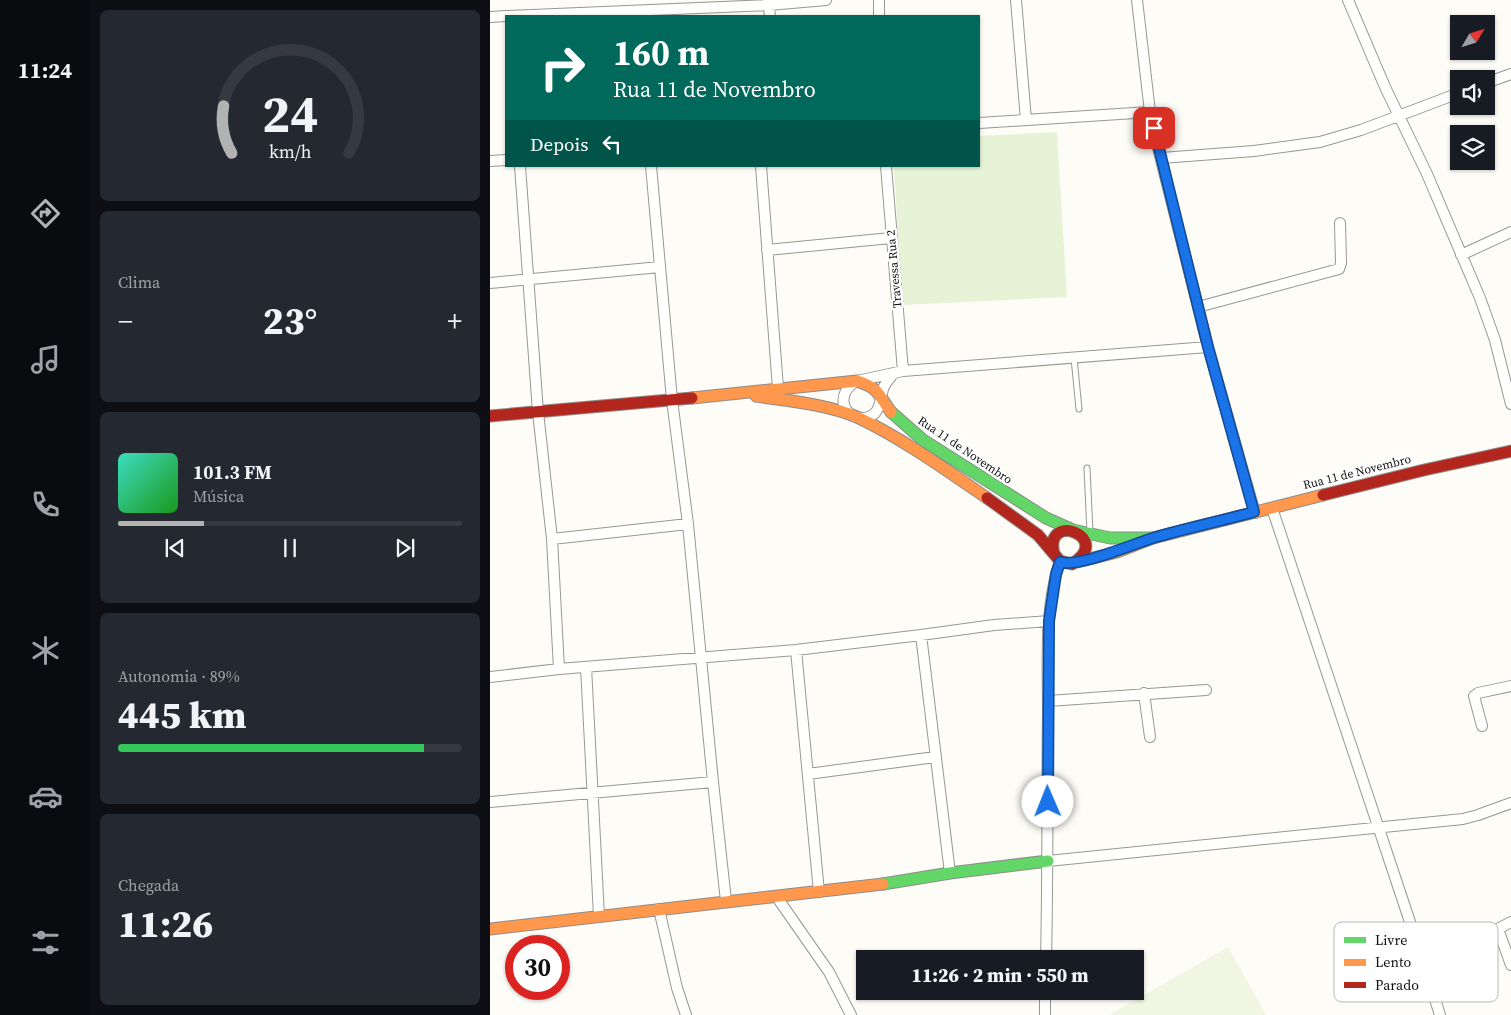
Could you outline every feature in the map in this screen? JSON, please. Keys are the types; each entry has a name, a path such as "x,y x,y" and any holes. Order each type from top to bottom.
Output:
{"main road":[{"path":"490,416 735,394 857,380"},
{"name":"Rua 11 de Novembro","path":"857,380 872,386 900,421 923,440 1021,504 1046,518 1073,530 1110,538 1153,538"},
{"path":"735,394 815,405 856,417 955,476 1010,514 1038,535 1057,558"},
{"name":"Rua 11 de Novembro","path":"1057,558 1072,564 1117,552 1153,538 1254,512 1424,470 1511,451"},
{"path":"1057,558 1052,549 1054,538 1062,531 1073,530 1082,536 1086,547 1082,558 1077,562"},
{"path":"490,930 726,901 886,884 950,873 1048,861"}],"street":[{"path":"525,15 826,0"},
{"path":"879,0 879,15"},
{"path":"1016,0 1026,120"},
{"path":"1139,0 1150,112 1208,347 1254,512"},
{"path":"1348,0 1398,115 1427,174 1488,320 1511,404"},
{"path":"490,17 505,16"},
{"path":"1495,80 1511,74"},
{"path":"1161,158 1254,151 1334,139 1450,96"},
{"path":"980,123 1150,112"},
{"path":"490,161 505,160"},
{"path":"520,167 538,412 552,539 559,669"},
{"path":"652,167 672,400 688,524 702,657 712,782 726,901"},
{"path":"761,167 778,388"},
{"name":"Travessa Rua 2","path":"886,167 898,372"},
{"path":"1198,306 1339,269 1341,263 1340,223"},
{"path":"1461,255 1511,232"},
{"path":"767,250 891,238"},
{"path":"490,283 660,267"},
{"path":"898,372 884,386 878,410 872,415 863,418 856,417 849,412 843,397 846,388 857,380 898,372 1208,347"},
{"path":"1272,508 1410,922"},
{"path":"552,539 688,524"},
{"path":"1046,950 1049,621 1057,558"},
{"path":"490,677 559,669 796,650 994,624 1049,621"},
{"path":"921,635 950,873"},
{"path":"796,650 819,892"},
{"path":"586,668 599,916"},
{"path":"1482,726 1474,696 1478,693 1511,686"},
{"path":"1048,702 1206,690"},
{"path":"1144,694 1150,737"},
{"path":"808,774 935,756"},
{"path":"490,802 712,782"},
{"path":"1048,861 1463,819 1511,803"},
{"path":"776,896 829,972 851,1015"},
{"path":"659,909 685,1015"},
{"path":"1511,922 1498,929 1511,965"},
{"path":"1045,1015 1046,1000"},
{"path":"1436,1002 1440,1015"}],"lane":[{"path":"1074,358 1079,409"},
{"path":"1087,468 1090,534"}],"green space":[{"path":"1057,132 1067,297 902,305 894,167 980,167 980,136"},
{"path":"1228,947 1266,1015 1111,1014 1135,1000 1144,1000 1144,995"}],"traffic: fast":[{"path":"891,412 923,440 1046,518 1073,530 1110,538 1153,538"},
{"path":"883,884 950,873 1048,861"}],"traffic: slow":[{"path":"692,398 857,381 874,389 891,412"},
{"path":"756,396 820,406 857,417 907,444 987,498"},
{"path":"1077,562 1117,552 1153,538 1323,495"},
{"path":"490,929 883,884"}],"traffic: jam":[{"path":"490,416 692,398"},
{"path":"1323,495 1511,451"},
{"path":"987,498 1038,535 1060,561 1072,564 1083,554 1086,545 1082,537 1075,532 1066,531 1058,533 1053,541 1054,554"}],"route":[{"path":"1048,802 1049,621 1056,574 1060,562 1072,564 1117,552 1153,538 1254,512 1208,347 1154,128"}]}
